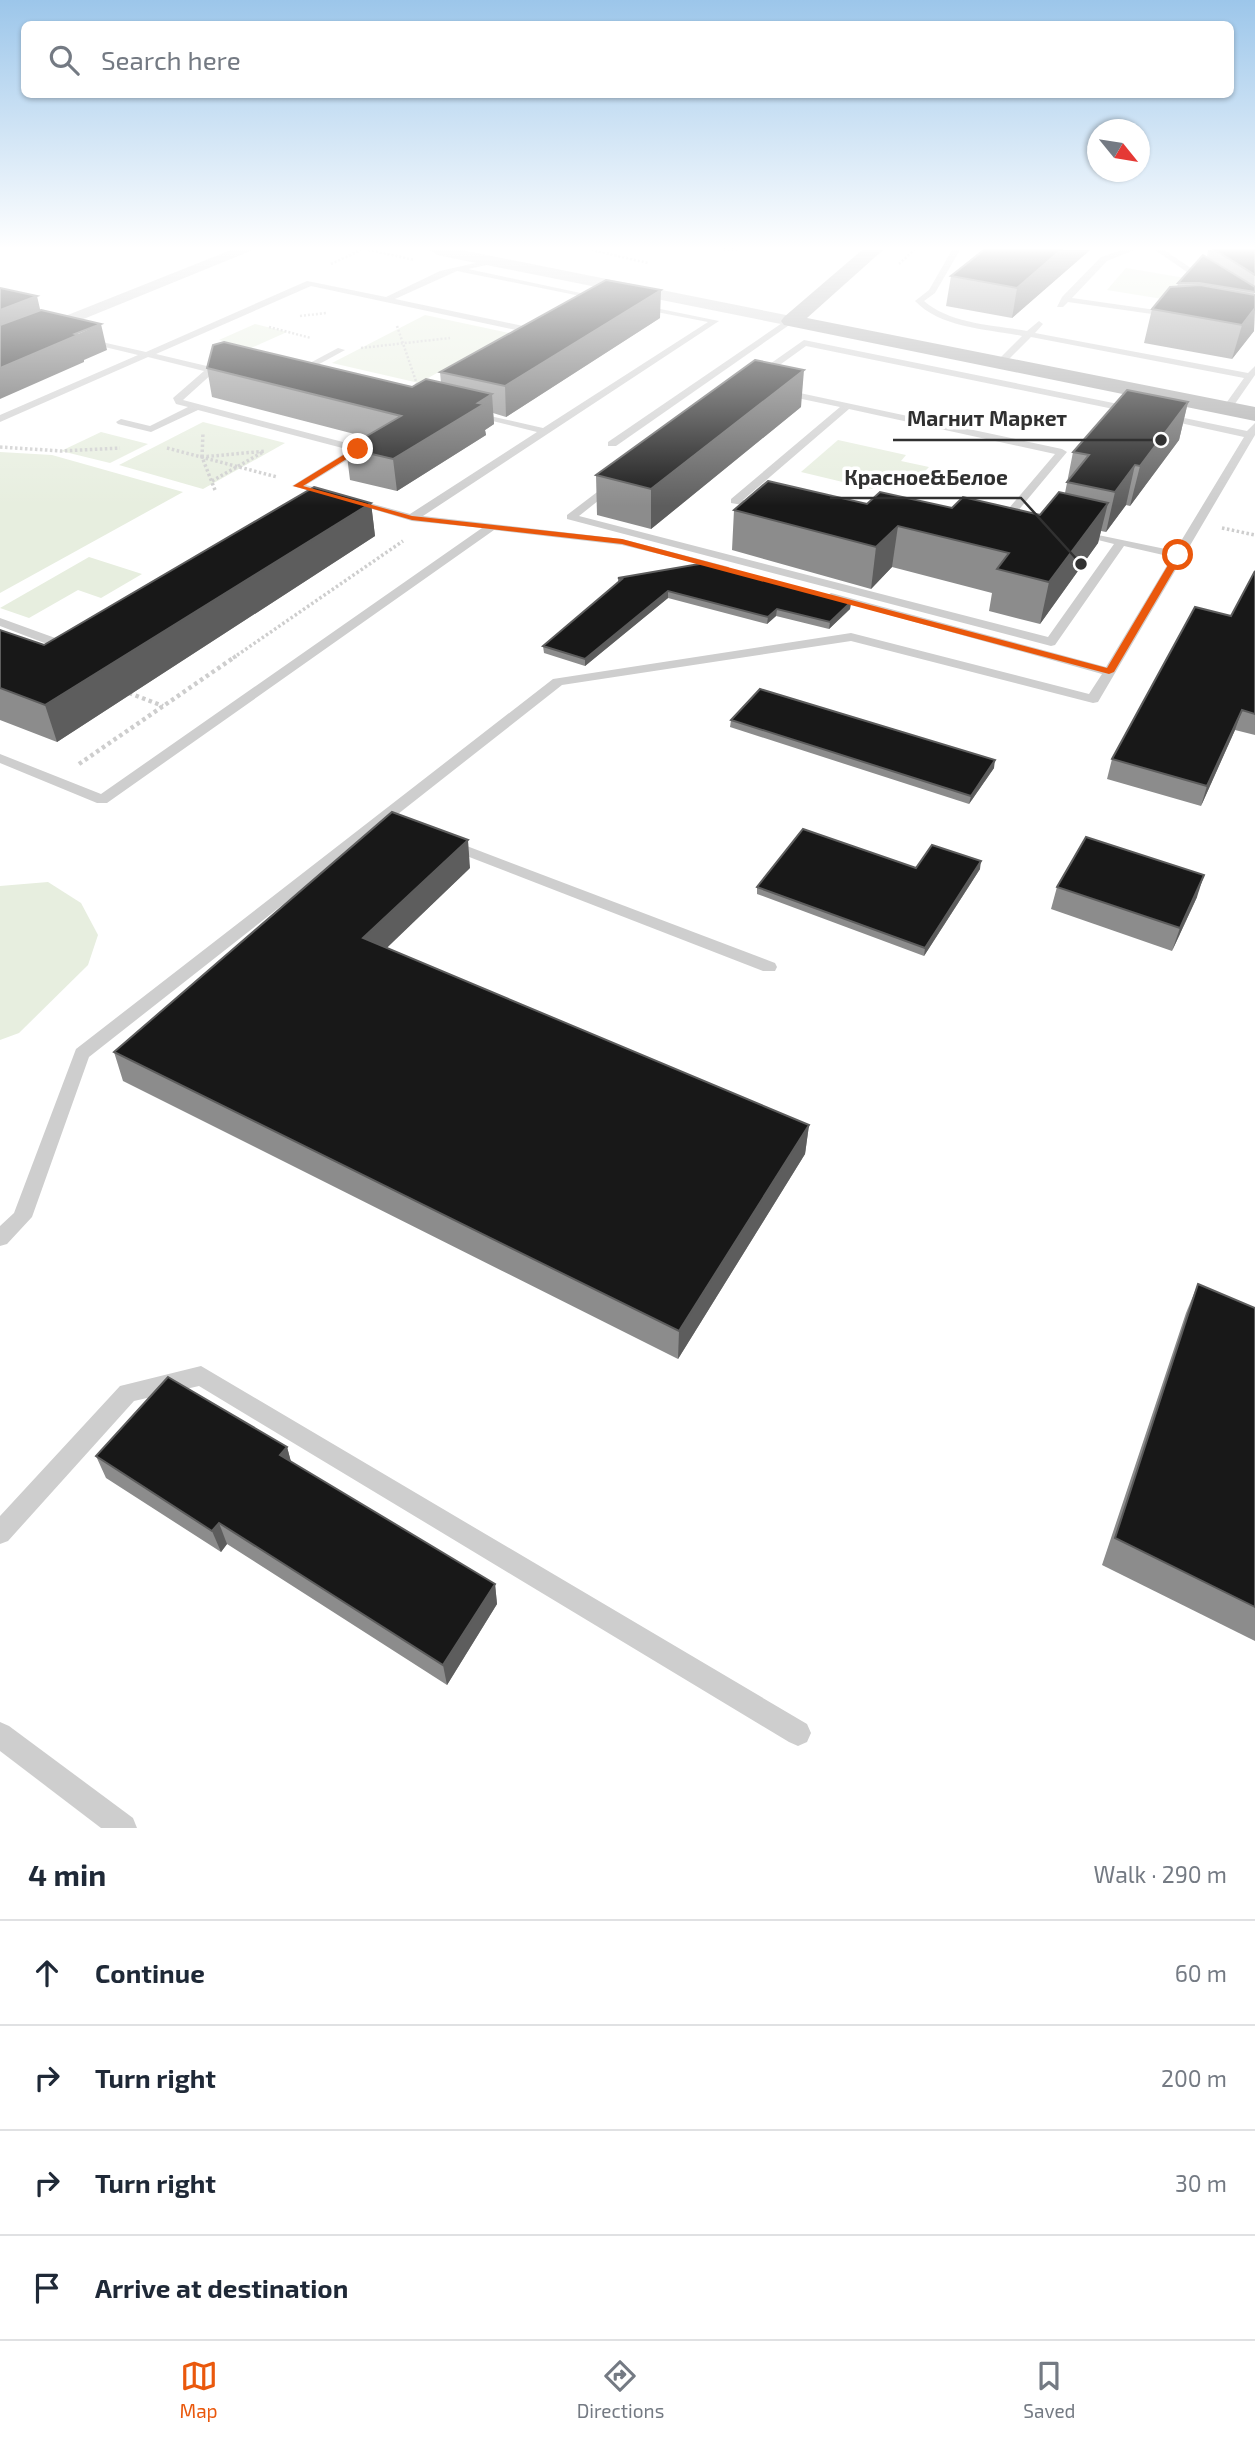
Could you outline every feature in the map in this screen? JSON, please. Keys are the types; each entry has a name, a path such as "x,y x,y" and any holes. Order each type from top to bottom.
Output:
{"main road":[{"path":"858,335 998,365 1031,380 1227,409 1253,425"}],"street":[{"path":"0,348 31,335"}],"lane":[{"path":"0,419 191,335"},
{"path":"528,338 533,335"},
{"path":"412,518 693,335"},
{"path":"612,444 770,335"},
{"path":"998,365 1028,335"},
{"path":"1030,335 1253,372 1227,409"},
{"path":"79,339 211,370 237,364"},
{"path":"747,385 804,343 1031,380 1143,412"},
{"path":"298,372 341,350"},
{"path":"211,370 178,398 179,402 358,449 297,486 412,518 622,541 1109,672"},
{"path":"286,370 310,375"},
{"path":"772,390 1062,452 1003,515 1021,519"},
{"path":"422,401 545,431"},
{"path":"772,509 735,501 847,406"},
{"path":"121,422 151,429 194,408"},
{"path":"0,1238 22,1217 82,1054 390,821 558,682 851,637 1093,699 1253,425 1157,415"},
{"path":"625,477 571,517 786,569 1051,642 1121,542"},
{"path":"304,498 328,495"},
{"path":"0,758 102,800 492,526"},
{"path":"1071,530 1178,555"},
{"path":"0,622 59,644 83,630"},
{"path":"435,838 769,967"},
{"path":"0,1533 128,1393 201,1376 798,1733"},
{"path":"0,1735 123,1828"}],"path":[{"path":"302,335 314,338"},
{"path":"400,335 422,401"},
{"path":"212,481 276,445"},
{"path":"159,446 302,483"},
{"path":"0,447 61,451 131,447"},
{"path":"202,457 278,450"},
{"path":"202,457 215,490"},
{"path":"72,769 403,541"},
{"path":"124,691 164,706"}],"green space":[{"path":"230,335 280,335 251,348 219,340"},
{"path":"386,335 505,335 419,383 332,363"},
{"path":"203,422 285,443 203,489 119,465"},
{"path":"101,432 148,444 110,463 61,451"},
{"path":"838,440 906,455 901,461 929,467 916,480 889,473 872,489 801,472"},
{"path":"0,452 52,455 183,492 0,593"},
{"path":"89,557 142,574 101,598 78,590 29,618 0,608"},
{"path":"48,882 81,903 98,935 88,965 19,1033 0,1040 0,886"}],"building":[{"path":"0,335 77,335 0,368"},
{"path":"506,335 587,335 505,386 440,372"},
{"path":"224,342 412,387 426,379 492,394 478,403 484,404 393,459 346,448 401,416 207,368 213,345"},
{"path":"755,360 804,370 651,489 596,475"},
{"path":"1127,390 1188,402 1140,466 1135,465 1115,492 1067,482 1089,455 1073,452"},
{"path":"768,481 867,504 880,492 952,508 963,497 1040,515 1059,492 1108,503 1049,582 997,569 1009,553 898,526 876,547 734,510"},
{"path":"314,487 371,503 45,705 0,688 0,630 44,645"},
{"path":"705,563 851,602 830,622 777,609 768,617 668,591 585,659 543,646 622,579 618,578"},
{"path":"1255,571 1255,714 1242,710 1207,786 1112,759 1195,607 1231,616"},
{"path":"760,689 995,760 971,796 731,720"},
{"path":"392,812 468,840 363,938 809,1125 679,1331 114,1052"},
{"path":"803,829 916,868 932,845 981,861 925,948 757,887"},
{"path":"1086,837 1204,875 1180,928 1057,887"},
{"path":"1198,1284 1255,1308 1255,1607 1115,1538"},
{"path":"168,1377 287,1447 280,1455 495,1584 443,1665 219,1523 212,1531 96,1456"}],"place":[{"name":"Магнит Маркет","path":"1161,440"},
{"name":"Красное&Белое","path":"1081,564"}],"route":[{"path":"358,449 297,486 412,518 622,541 1109,672 1178,555"}]}
